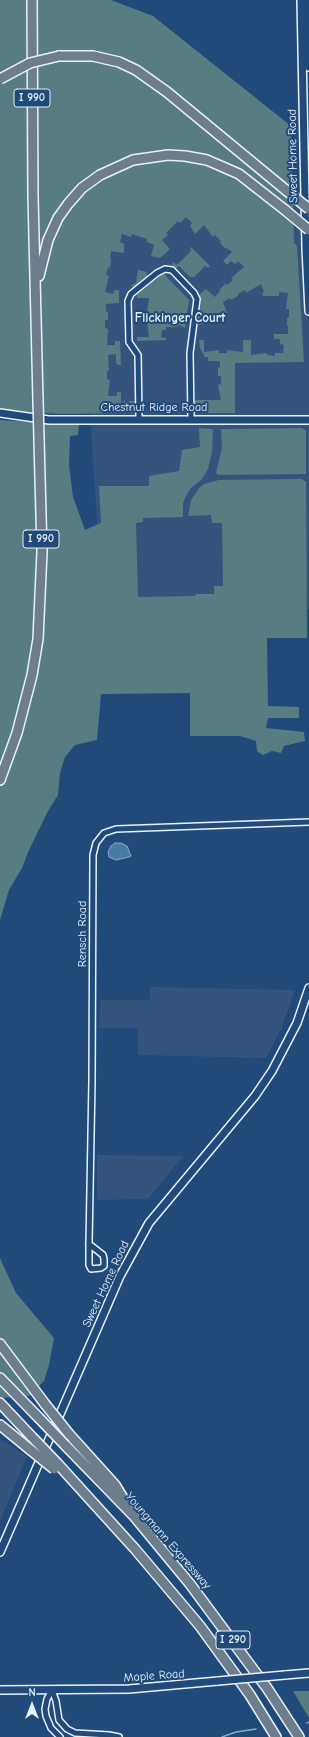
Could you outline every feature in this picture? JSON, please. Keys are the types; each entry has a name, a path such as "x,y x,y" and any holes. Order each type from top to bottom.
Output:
{"highway":[{"name":"I 990","path":"0,780 17,733 32,675 38,639 42,552 35,297 32,0"},
{"path":"0,79 30,63 59,56 93,56 112,60 136,70 167,92 309,209"},
{"path":"35,297 45,245 61,213 75,196 91,182 106,172 126,163 147,157 168,155 191,156 207,160 238,174 309,230"},
{"path":"0,1344 45,1404 114,1485 133,1515"},
{"name":"Youngmann Expressway","path":"0,1378 133,1515 222,1625 267,1688 299,1737"},
{"name":"I 290","path":"0,1404 32,1437 56,1466 90,1498 200,1626 250,1695 276,1737"},
{"path":"0,1425 27,1447 56,1466"}],"main road":[{"name":"Sweet Home Road","path":"301,0 305,40 306,248 309,311"},
{"path":"307,0 307,35 305,40 308,45 309,67"},
{"name":"Chestnut Ridge Road","path":"0,413 49,420 309,420"},
{"name":"Sweet Home Road","path":"0,1552 130,1256 149,1223 255,1096 272,1071 297,1023 309,988"},
{"name":"Maple Road","path":"0,1690 129,1689 218,1682 309,1672"}],"street":[{"path":"139,419 138,355 129,342 128,301 131,294 157,273 165,269 172,270 194,293 197,299 190,352 191,419"},
{"name":"Rensch Road","path":"89,1244 103,1256 104,1266 101,1268 94,1270 90,1267 89,1244 92,1081 93,855 96,843 104,833 116,829 309,822"},
{"path":"52,1690 47,1699 45,1709 46,1716 51,1728 60,1737"},
{"path":"52,1690 56,1701 59,1720 67,1729 80,1733 119,1737"}],"shaded area":[{"path":"185,195 309,196 309,609 103,611 91,429 94,248 118,212"},
{"path":"115,843 121,843 127,846 131,856 116,860 109,857 108,852 111,846"},
{"path":"150,987 295,990 281,1029 266,1058 138,1055 138,1028 99,1028 100,1000 150,1000"},
{"path":"97,1155 183,1156 148,1199 97,1200"},
{"path":"0,1439 27,1456 0,1521"}],"green space":[{"path":"0,0 111,0 153,16 291,126 294,243 297,246 304,362 235,363 235,413 195,413 195,400 221,400 218,385 221,384 221,376 218,376 220,361 208,361 208,357 205,357 200,348 199,340 204,340 204,352 219,350 219,353 227,353 227,350 243,352 243,340 251,340 251,355 267,353 267,355 275,356 275,353 283,353 284,345 280,344 280,339 274,339 274,334 288,334 287,318 289,317 289,309 286,309 288,293 279,292 279,296 263,296 262,293 264,292 261,284 246,293 245,290 231,300 230,298 223,302 227,313 199,325 198,322 201,303 199,295 206,289 215,297 220,291 219,290 225,284 227,285 233,280 231,278 244,267 238,261 235,264 231,261 227,265 223,261 232,252 220,243 221,241 215,235 213,237 204,225 195,234 190,226 192,223 186,217 180,223 178,221 166,233 168,235 162,240 170,249 160,258 151,256 154,245 147,242 147,239 132,234 131,237 122,234 120,242 124,244 124,253 111,251 110,268 108,267 106,275 109,276 105,292 113,294 114,290 119,290 119,303 106,304 108,320 105,320 105,328 108,329 107,345 115,345 115,341 120,341 121,365 116,363 116,354 108,355 109,371 107,371 107,379 110,380 108,396 117,396 117,392 121,392 121,413 62,414 23,412 0,408"},
{"path":"191,247 210,266 208,268 205,266 194,277 190,277 179,266 175,269 172,265 173,262 177,265 191,251"},
{"path":"138,270 147,272 146,274 148,275 133,288 131,285 136,283"},
{"path":"163,273 189,300 185,328 179,325 176,327 166,327 166,330 162,330 161,337 166,338 166,340 137,341 137,337 149,337 147,322 150,321 150,314 147,313 149,298 137,298 137,294"},
{"path":"123,401 135,401 136,410 134,413 123,413"},
{"path":"0,420 79,425 78,435 70,436 69,466 73,497 85,530 101,523 99,486 149,486 149,476 179,471 182,450 200,447 199,428 213,429 212,452 208,469 202,479 190,489 186,496 183,503 183,517 143,518 143,522 136,523 138,597 195,596 196,594 214,594 214,586 223,586 222,523 212,523 211,515 188,516 191,500 199,488 204,484 219,480 302,479 306,482 307,638 267,638 268,706 299,707 299,718 268,718 266,728 304,732 305,741 284,746 281,753 272,751 263,755 257,751 256,741 240,736 190,736 190,693 101,694 97,740 75,745 65,757 60,773 58,795 48,811 22,868 9,890 0,920"},
{"path":"302,428 306,431 306,474 218,475 216,473 222,448 221,429"},
{"path":"0,1258 16,1293 54,1338 49,1365 44,1381 29,1396 0,1398"},
{"path":"293,1691 309,1691 309,1718"}],"waterway":[{"path":"222,1737 236,1732 256,1729"}],"district":[{"name":"Flickinger Court","path":"180,318"}]}
